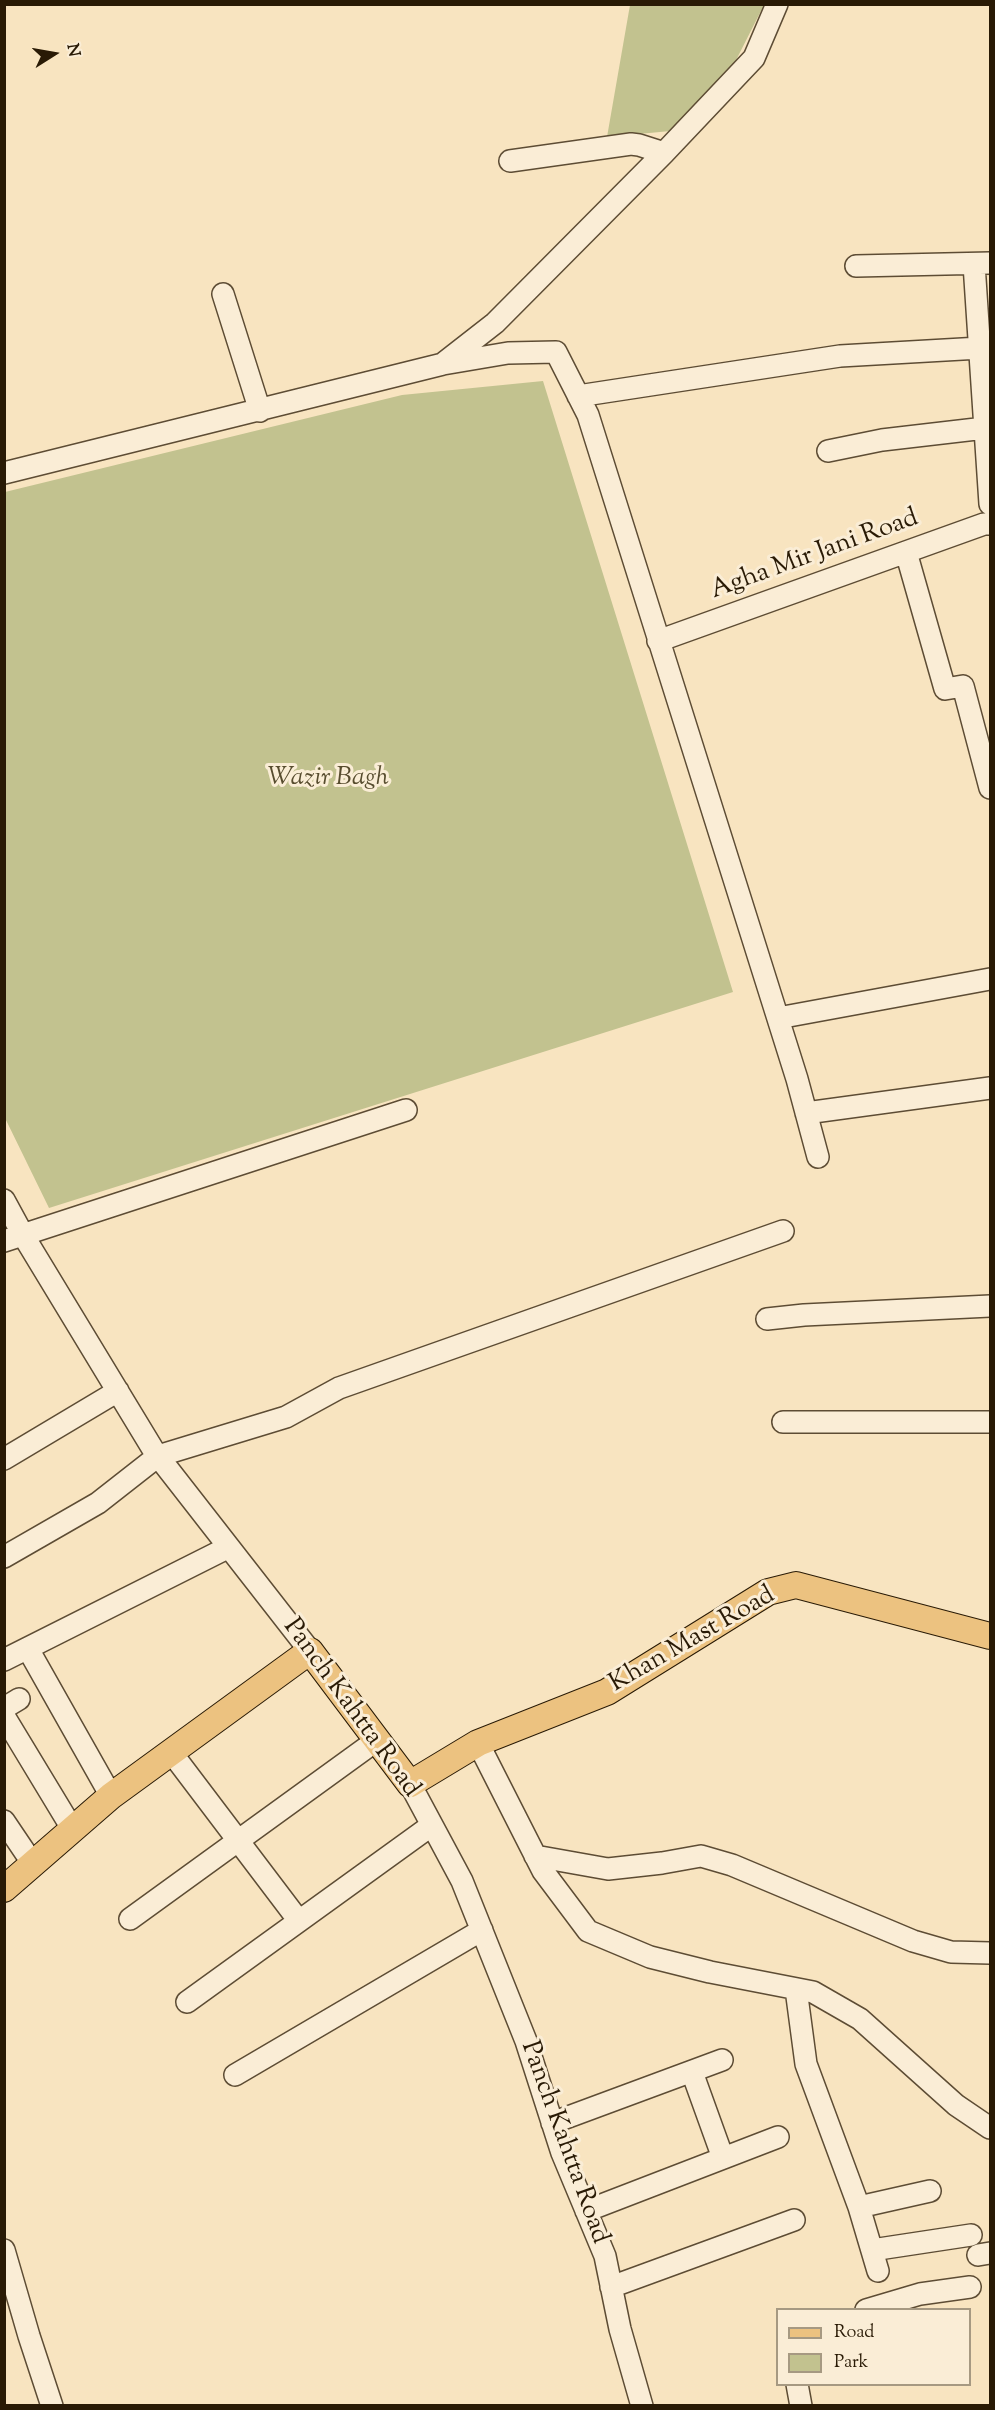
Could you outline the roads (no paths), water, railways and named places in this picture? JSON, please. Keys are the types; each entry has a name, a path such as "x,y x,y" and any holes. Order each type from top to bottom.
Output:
{"main road":[{"name":"Khan Mast Road","path":"410,1784 478,1743 607,1692 768,1592 796,1585 990,1636"},
{"name":"Panch Kahtta Road","path":"310,1651 410,1784"},
{"path":"4,1889 111,1796 310,1651"}],"street":[{"path":"443,364 495,323 664,153 754,58 777,4"},
{"path":"510,161 631,144 664,153"},
{"path":"856,266 982,263 980,348 990,504"},
{"path":"223,294 260,411"},
{"path":"578,396 840,356 980,348"},
{"path":"4,473 443,364 508,353 556,352 588,415 778,1018 818,1156"},
{"path":"828,451 882,440 986,428"},
{"name":"Agha Mir Jani Road","path":"658,641 984,524 990,524"},
{"path":"906,552 945,690 963,686 990,788"},
{"path":"778,1018 990,979"},
{"path":"806,1113 990,1088"},
{"path":"14,1238 406,1110"},
{"name":"Panch Kahtta Road","path":"4,1200 14,1238 118,1391 158,1456 227,1548 310,1651"},
{"path":"4,1557 98,1503 158,1456 286,1417 339,1388 783,1231"},
{"path":"767,1319 804,1315 990,1306"},
{"path":"4,1459 118,1391"},
{"path":"783,1422 990,1422"},
{"path":"4,1660 227,1548"},
{"path":"28,1648 111,1796"},
{"path":"4,1716 73,1830"},
{"path":"130,1919 377,1740"},
{"path":"478,1743 543,1871 588,1931 650,1957 710,1972 813,1992 860,2019 956,2105 990,2128"},
{"path":"171,1752 299,1921"},
{"name":"Panch Kahtta Road","path":"410,1784 462,1881 526,2041 562,2153 605,2256 620,2329 642,2406"},
{"path":"4,1821 33,1864"},
{"path":"187,2002 432,1825"},
{"path":"535,1856 608,1869 701,1856 732,1865 913,1941 951,1952 990,1953"},
{"path":"235,2075 482,1930"},
{"path":"796,1989 806,2064 859,2207 878,2271"},
{"path":"552,2123 722,2061"},
{"path":"692,2072 723,2158"},
{"path":"586,2211 778,2137"},
{"path":"859,2207 930,2191"},
{"path":"611,2287 794,2220"},
{"path":"872,2250 970,2235"},
{"path":"4,2250 52,2406"},
{"path":"873,2308 920,2294 970,2288"},
{"path":"797,2386 801,2406"}],"park label":[{"name":"Wazir Bagh","path":"328,780"}]}
